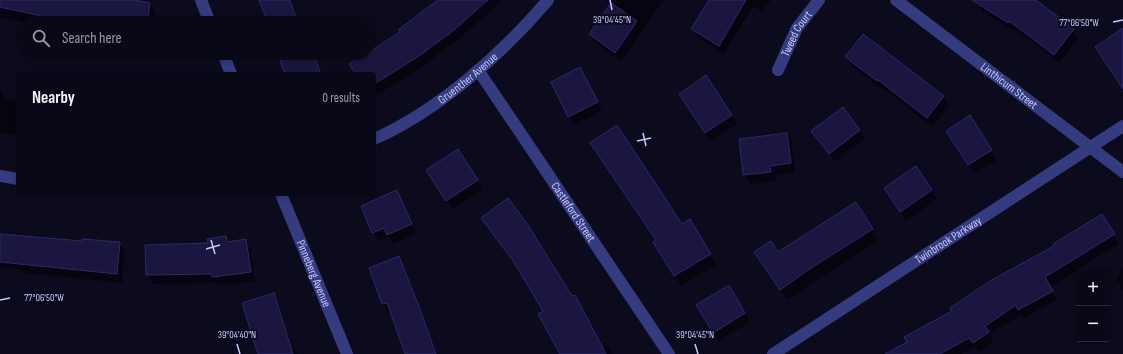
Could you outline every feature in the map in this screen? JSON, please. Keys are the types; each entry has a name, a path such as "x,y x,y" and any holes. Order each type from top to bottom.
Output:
{"street":[{"path":"201,0 207,16"},
{"name":"Gruenther Avenue","path":"376,138 424,111 478,70 533,17 548,0"},
{"name":"Tweed Court","path":"778,70 798,28 819,0"},
{"name":"Linthicum Street","path":"896,0 1123,172"},
{"path":"226,60 230,72"},
{"name":"Castleford Street","path":"478,70 669,354"},
{"name":"Twinbrook Parkway","path":"773,354 1123,126"},
{"path":"0,176 16,179"},
{"name":"Pinneberg Avenue","path":"281,196 347,354"}],"building":[{"path":"0,0 134,0 150,3 148,16 42,16 0,7"},
{"path":"259,0 290,0 296,16 265,16"},
{"path":"438,0 488,0 453,31 416,58 376,83 376,72 355,72 349,64 356,60 376,60 376,47 400,32 398,30"},
{"path":"709,0 746,0 719,46 691,29"},
{"path":"972,0 1036,0 1074,29 1054,55 1009,21 1008,23"},
{"path":"611,3 637,21 615,53 589,34"},
{"path":"1123,28 1123,89 1095,47"},
{"path":"863,34 944,96 927,118 878,80 877,81 845,57"},
{"path":"316,60 320,72 284,72 280,61"},
{"path":"580,67 598,102 568,117 551,82"},
{"path":"706,75 732,115 705,133 679,94"},
{"path":"843,107 860,130 829,154 811,131"},
{"path":"970,115 992,150 968,165 946,131"},
{"path":"617,125 682,224 690,219 711,254 674,276 653,242 656,240 590,143"},
{"path":"787,133 791,163 770,166 771,172 743,175 739,139"},
{"path":"458,149 478,180 446,201 426,170"},
{"path":"916,166 932,190 900,212 884,188"},
{"path":"397,190 412,224 387,235 384,228 372,233 361,206"},
{"path":"508,198 528,225 572,296 575,295 606,354 560,354 538,314 543,311 513,261 481,218"},
{"path":"856,202 873,229 811,268 780,290 754,252 771,241 778,252"},
{"path":"1102,214 1115,234 1045,277 1053,291 1018,310 1016,305 985,326 989,332 973,343 969,338 940,354 885,354 907,342 904,337 952,311 950,308 990,281 1054,246 1053,244"},
{"path":"0,234 82,241 82,239 120,242 117,274 0,262"},
{"path":"226,236 227,242 246,239 251,272 212,277 212,274 146,275 145,245 208,243 207,239"},
{"path":"399,256 436,354 405,354 387,303 382,304 369,268"},
{"path":"729,285 745,313 713,333 696,305"},
{"path":"274,293 293,354 258,354 242,303"}]}
